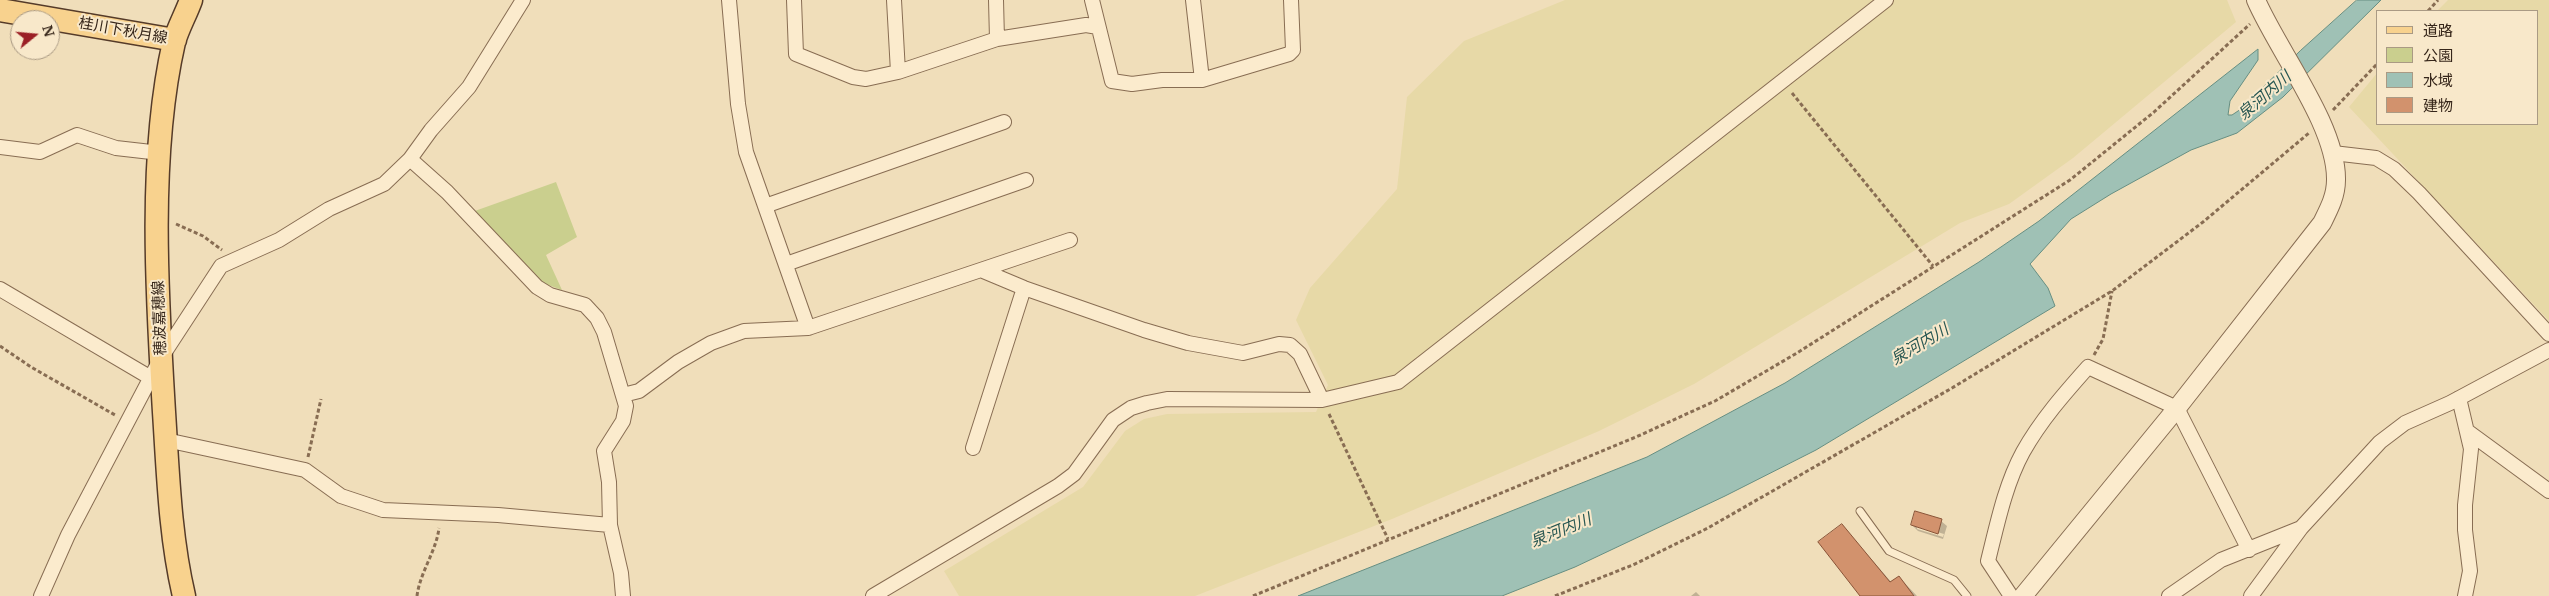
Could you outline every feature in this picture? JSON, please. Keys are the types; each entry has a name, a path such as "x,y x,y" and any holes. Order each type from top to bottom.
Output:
{"main road":[{"name":"桂川下秋月線","path":"0,10 175,40 191,0"},
{"name":"穂波嘉穂線","path":"175,40 166,91 160,153 156,368 166,440 178,573 184,596"}],"street":[{"path":"41,596 68,535 156,368 212,277 221,266 279,240 329,209 384,184 410,159 431,130 469,87 523,0"},
{"path":"729,0 738,104 746,152 808,328"},
{"path":"794,0 796,54 853,78 866,79 898,72 997,39 1086,25 1098,27"},
{"path":"894,0 898,72"},
{"path":"996,0 997,39"},
{"path":"1092,0 1112,81 1132,84 1162,80 1202,80 1289,54 1293,50 1291,0"},
{"path":"1193,0 1202,80"},
{"path":"873,596 1058,486 1074,474 1113,420 1131,408 1167,399 1322,400 1398,382 1886,0"},
{"path":"2023,596 2177,408 2322,223 2334,196 2336,180 2333,152 2319,119 2262,12"},
{"path":"765,206 1004,122"},
{"path":"0,147 40,152 78,135 116,148 160,153"},
{"path":"2333,152 2376,158 2394,169 2419,193 2549,334"},
{"path":"410,159 447,192 537,287 550,295 585,305 597,318 604,332 626,406 623,421 604,451 609,482 610,525 621,574 623,596"},
{"path":"786,264 1026,180"},
{"path":"623,395 639,391 711,343 744,331 808,328 1070,240"},
{"path":"981,270 1024,288 1144,330 1188,343 1243,353 1278,344 1290,345 1300,354 1322,400"},
{"path":"973,448 1024,288"},
{"path":"0,289 156,368"},
{"path":"2255,595 2301,528 2380,442 2405,423 2459,398 2549,350"},
{"path":"2012,596 1988,561 2005,496 2023,453 2052,408 2088,367 2177,408 2249,550"},
{"path":"2459,398 2471,449 2464,530 2470,570 2465,596"},
{"path":"2467,431 2549,491"},
{"path":"166,440 304,470 341,496 383,510 498,515 610,525"},
{"path":"2170,596 2221,560 2301,528"}],"lane":[{"path":"1860,511 1889,551 1954,580 1967,596"}],"path":[{"path":"2429,10 2438,0"},
{"path":"1253,596 1636,438 1715,402 1797,353 2070,180 2154,112 2262,12"},
{"path":"1555,596 1635,564 1708,528 1952,388 2112,291 2203,222 2319,119 2376,65"},
{"path":"1782,81 1933,266"},
{"path":"170,222 203,236 235,260"},
{"path":"2088,367 2102,339 2112,291"},
{"path":"0,346 31,367 128,422"},
{"path":"304,470 321,399"},
{"path":"1322,400 1388,539"},
{"path":"417,596 419,582 438,540 440,512"}],"shaded area":[{"path":"1565,0 2227,0 2236,22 2073,158 2009,204 1960,223 1694,384 1599,431 1392,519 1195,596 959,596 944,571 1083,487 1125,431 1144,419 1167,414 1316,412 1328,385 1296,320 1310,288 1397,189 1407,97 1464,41"},
{"path":"2448,0 2549,0 2549,321 2349,107 2376,74 2376,125 2539,125 2539,10 2438,10"}],"green space":[{"path":"556,182 577,237 546,255 562,290 540,282 472,212"}],"water":[{"name":"泉河内川","path":"2357,0 2381,0 2283,97 2237,133 2191,150 2111,194 2071,219 2030,264 2048,288 2055,306 1816,450 1725,496 1575,567 1502,596 1298,596 1647,457 1785,383 1979,262 2039,221 2258,49 2258,60 2230,101 2228,115 2232,115 2241,109 2300,51"}],"building":[{"path":"1915,511 1942,519 1938,534 1911,525"},
{"path":"1842,524 1890,582 1899,576 1914,596 1860,596 1818,542"}]}
